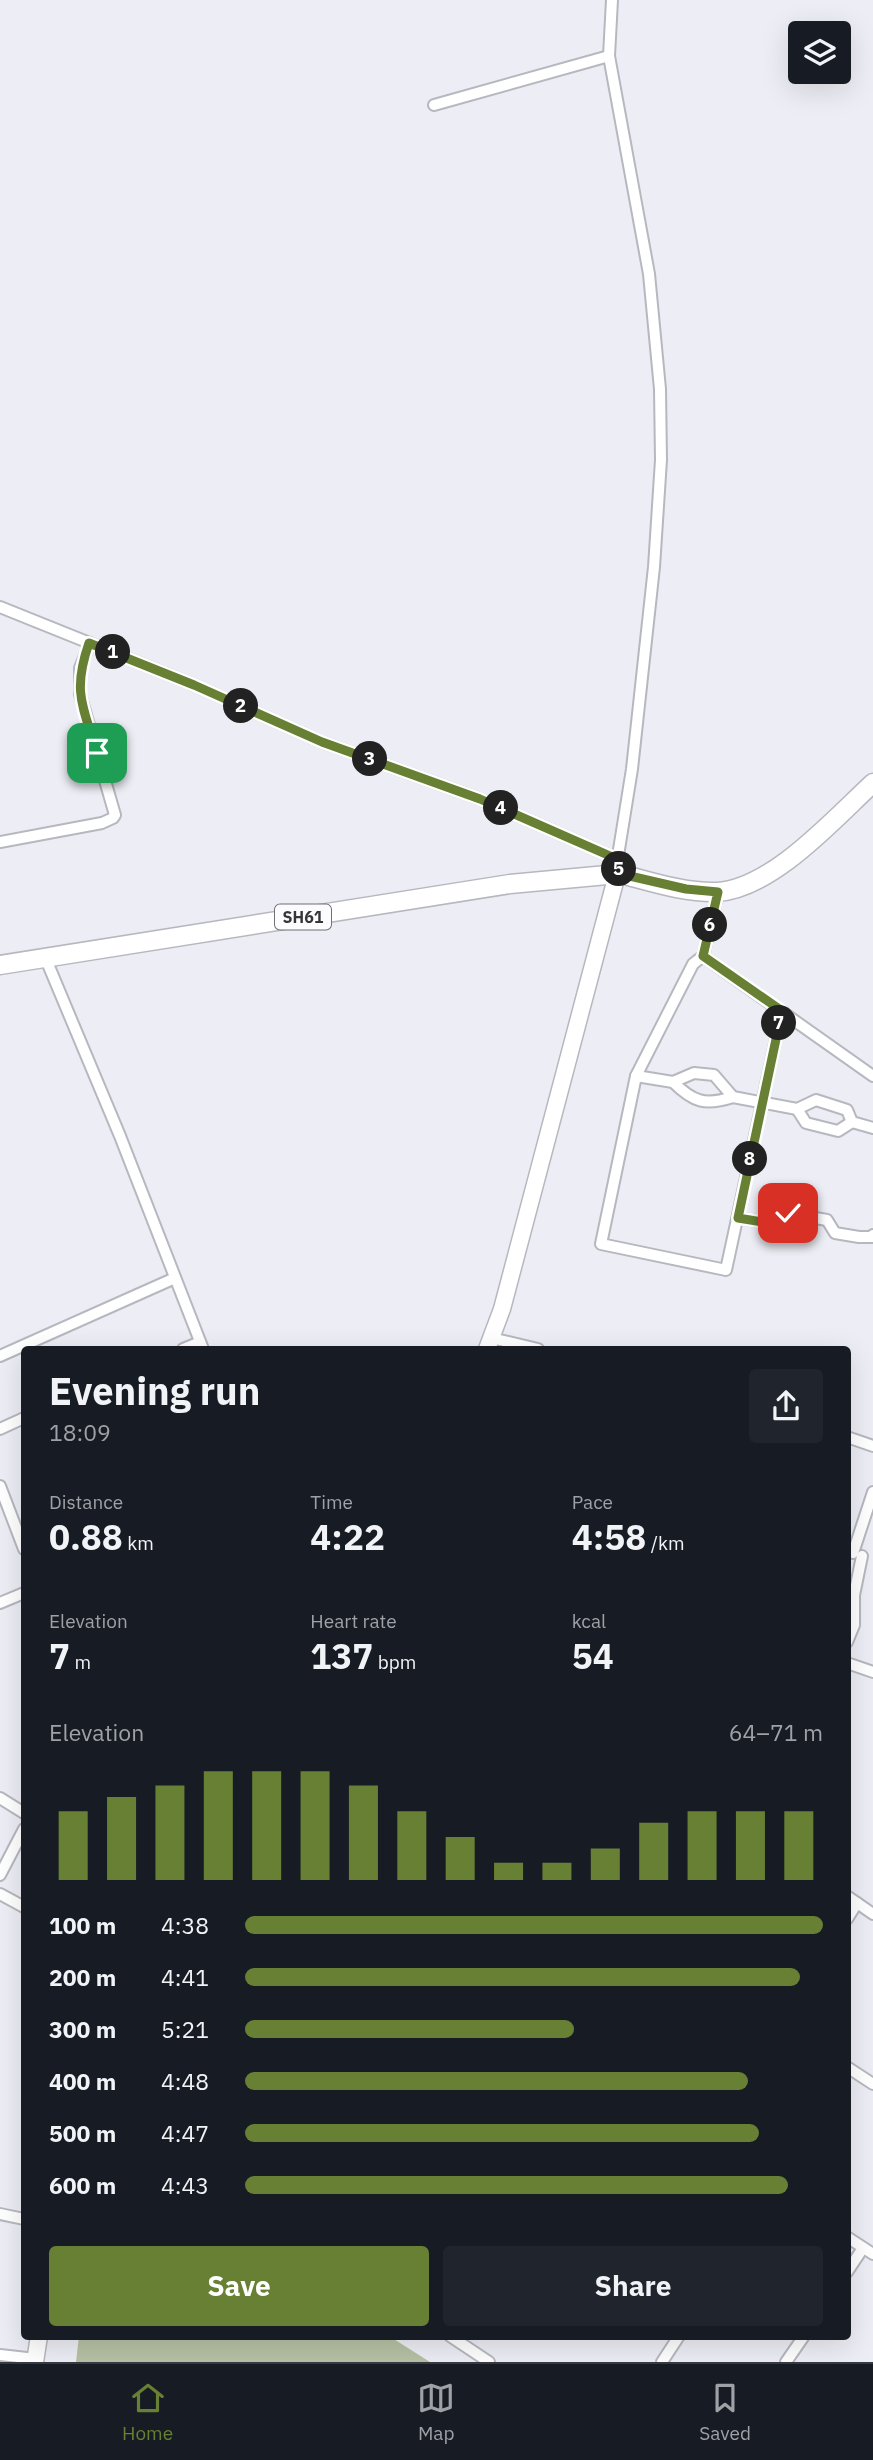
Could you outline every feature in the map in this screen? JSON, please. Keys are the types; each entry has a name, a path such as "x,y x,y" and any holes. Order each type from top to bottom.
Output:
{"main road":[{"name":"SH61","path":"0,965 510,884 615,871 686,889 718,892 745,885 767,875 794,855 873,783"}],"street":[{"path":"514,1346 489,1343 502,1309 615,871 634,755 654,567 661,460 660,389 649,274 609,56 612,0"},
{"path":"435,105 609,56"},
{"path":"0,607 194,685 322,742 480,799 615,871"},
{"path":"0,842 102,823 115,815 79,694 80,668 89,643"},
{"path":"718,892 703,956 693,964 636,1076 601,1244 726,1270 782,1011"},
{"path":"703,956 873,1076"},
{"path":"45,957 120,1136 202,1346"},
{"path":"636,1076 673,1082 694,1073 715,1075 733,1097"},
{"path":"673,1082 688,1098 715,1103 733,1097 797,1109 817,1100 847,1110 852,1122"},
{"path":"797,1109 806,1124 838,1131 852,1122 873,1128"},
{"path":"738,1218 769,1223 788,1213 827,1220 835,1233 859,1237 873,1235"},
{"path":"22,1346 175,1278"},
{"path":"0,1356 21,1347"},
{"path":"0,1429 21,1419"},
{"path":"851,1439 873,1447"},
{"path":"0,1486 21,1541"},
{"path":"851,1632 854,1625 854,1554 872,1498"},
{"path":"854,1554 873,1560"},
{"path":"0,1603 21,1593"},
{"path":"851,1665 873,1672"},
{"path":"0,1798 21,1811"},
{"path":"0,1875 4,1861 21,1834"},
{"path":"0,1894 21,1905"},
{"path":"852,1900 873,1914"},
{"path":"851,2070 873,2084"},
{"path":"0,2214 21,2218"},
{"path":"851,2240 868,2251 851,2268"},
{"path":"0,2356 36,2361 39,2340"},
{"path":"456,2340 489,2362"},
{"path":"662,2362 676,2340"},
{"path":"786,2362 801,2340"}],"green space":[{"path":"79,2340 395,2340 430,2362 76,2362"}],"route":[{"path":"97,753 78,684 80,668 89,643 194,685 322,742 480,799 617,859 616,867 621,874 686,889 718,892 703,956 782,1011 738,1218 769,1223 788,1213"}]}
